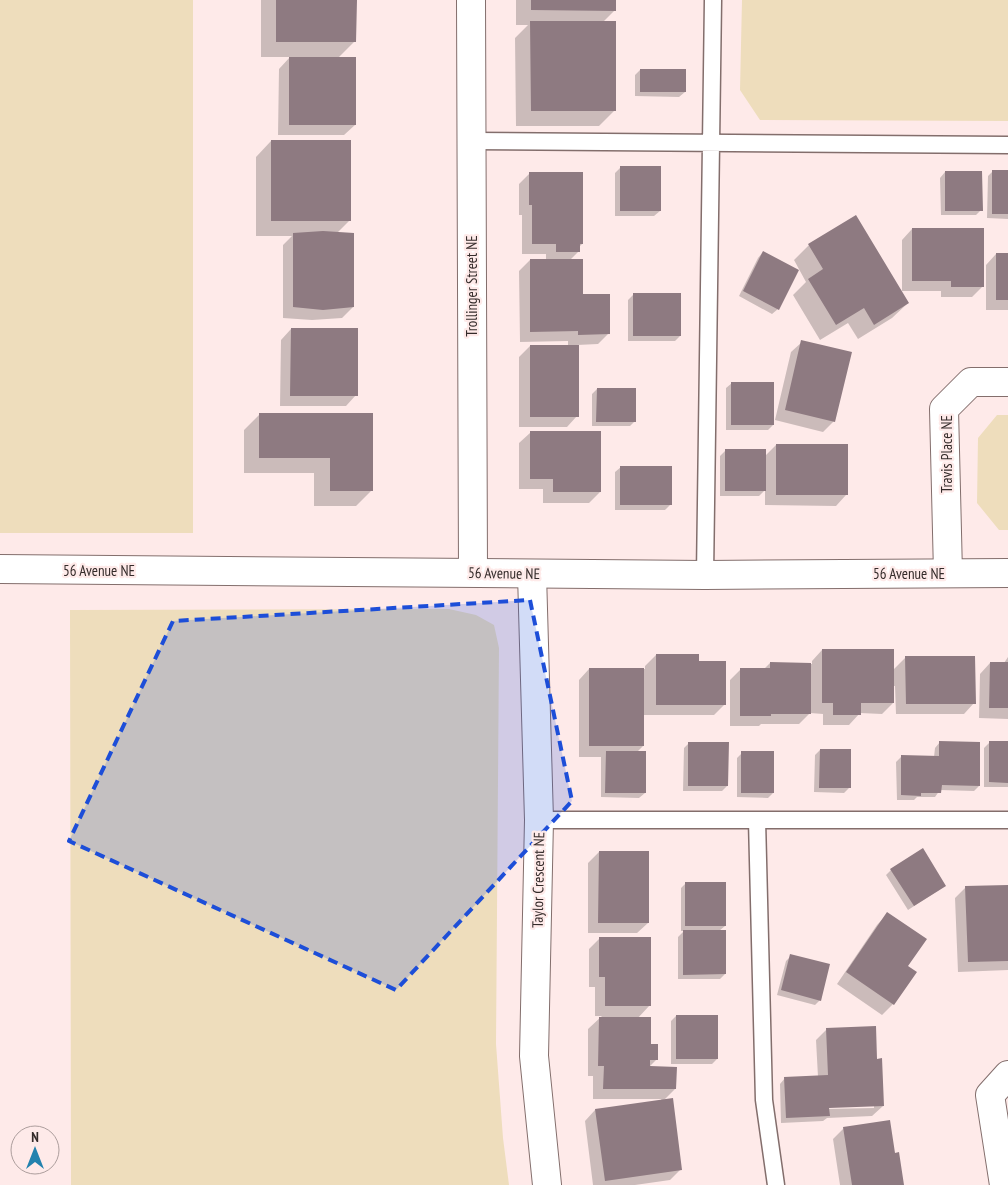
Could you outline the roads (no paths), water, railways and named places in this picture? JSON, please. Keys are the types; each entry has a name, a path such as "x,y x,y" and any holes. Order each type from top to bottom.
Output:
{"street":[{"name":"Trollinger Street NE","path":"471,0 473,572"},
{"name":"Travis Place NE","path":"948,573 944,409 971,382 1008,382"},
{"name":"56 Avenue NE","path":"0,569 532,574 1008,573"},
{"name":"Taylor Crescent NE","path":"532,574 539,820 534,1056 546,1185"},
{"path":"1004,1185 990,1095 1008,1075"}],"lane":[{"path":"705,574 713,0"},
{"path":"470,141 1008,146"},
{"path":"539,820 1008,820"},
{"path":"757,820 764,1100 776,1185"}]}
